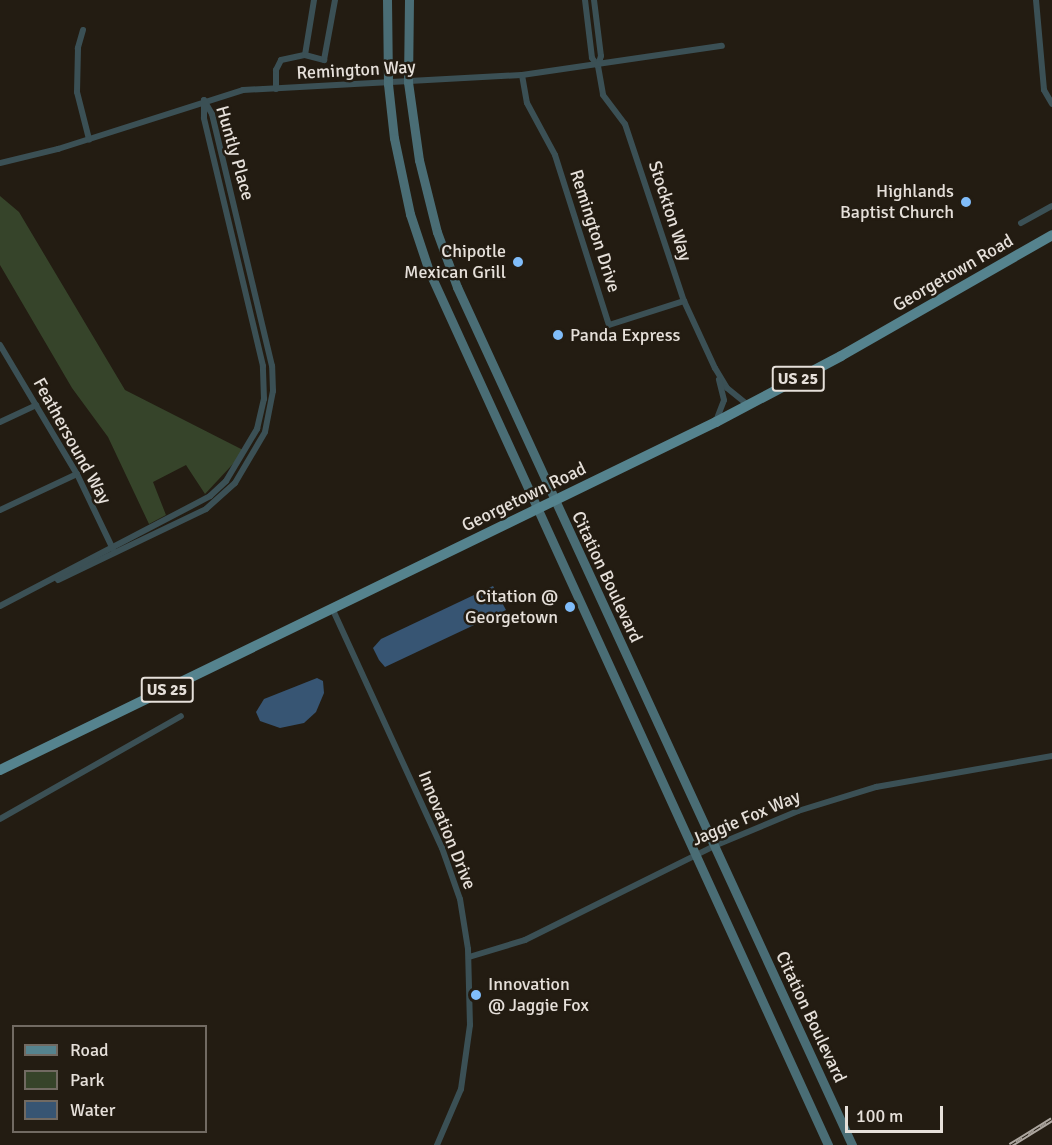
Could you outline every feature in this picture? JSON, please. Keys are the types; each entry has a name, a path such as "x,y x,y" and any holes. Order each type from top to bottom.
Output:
{"main road":[{"name":"Citation Boulevard","path":"387,0 388,84 403,188 429,271 536,510 828,1145"},
{"name":"Citation Boulevard","path":"409,0 408,82 426,192 444,253 554,501 852,1145"},
{"name":"Georgetown Road","path":"0,770 716,422 1052,235"}],"street":[{"path":"305,55 314,0"},
{"path":"276,88 276,70 281,60 305,55 324,60 335,0"},
{"name":"Stockton Way","path":"585,0 592,58 597,66 603,95 625,124 684,301 715,368 727,388 748,405"},
{"name":"Stockton Way","path":"594,0 601,56 597,66"},
{"path":"1036,0 1044,90 1052,104"},
{"path":"83,30 78,48 77,92 88,139"},
{"name":"Remington Way","path":"0,162 88,139 204,100 243,90 522,75 597,66 722,46"},
{"name":"Remington Drive","path":"522,75 527,103 555,155 609,325 684,301"},
{"name":"Huntly Place","path":"0,606 218,500 235,483 257,451 270,413 272,366 212,114 204,100"},
{"path":"1021,223 1052,206"},
{"name":"Feathersound Way","path":"0,345 77,474 113,551"},
{"name":"Stockton Way","path":"715,368 724,400 716,422"},
{"path":"0,422 36,405"},
{"path":"0,510 77,474"},
{"name":"Innovation Drive","path":"332,608 442,848 460,899 469,957 470,1024 461,1089 437,1145"},
{"path":"1,816 181,716"},
{"name":"Jaggie Fox Way","path":"469,957 525,940 714,846 776,819 848,794 1052,756"}],"green space":[{"path":"0,196 19,212 125,390 245,451 205,494 186,465 153,482 166,515 149,524 108,437 72,388 0,265"}],"water":[{"path":"493,586 506,610 385,667 379,660 373,648 381,639"},
{"path":"317,678 323,681 324,693 316,712 304,723 280,728 260,721 256,712 264,699"}],"railway":[{"path":"1010,1145 1052,1119"}],"place":[{"name":"Highlands Baptist Church","path":"966,202"},
{"name":"Chipotle Mexican Grill","path":"518,262"},
{"name":"Panda Express","path":"558,335"},
{"name":"Citation @ Georgetown","path":"570,607"},
{"name":"Innovation @ Jaggie Fox","path":"476,995"}]}
